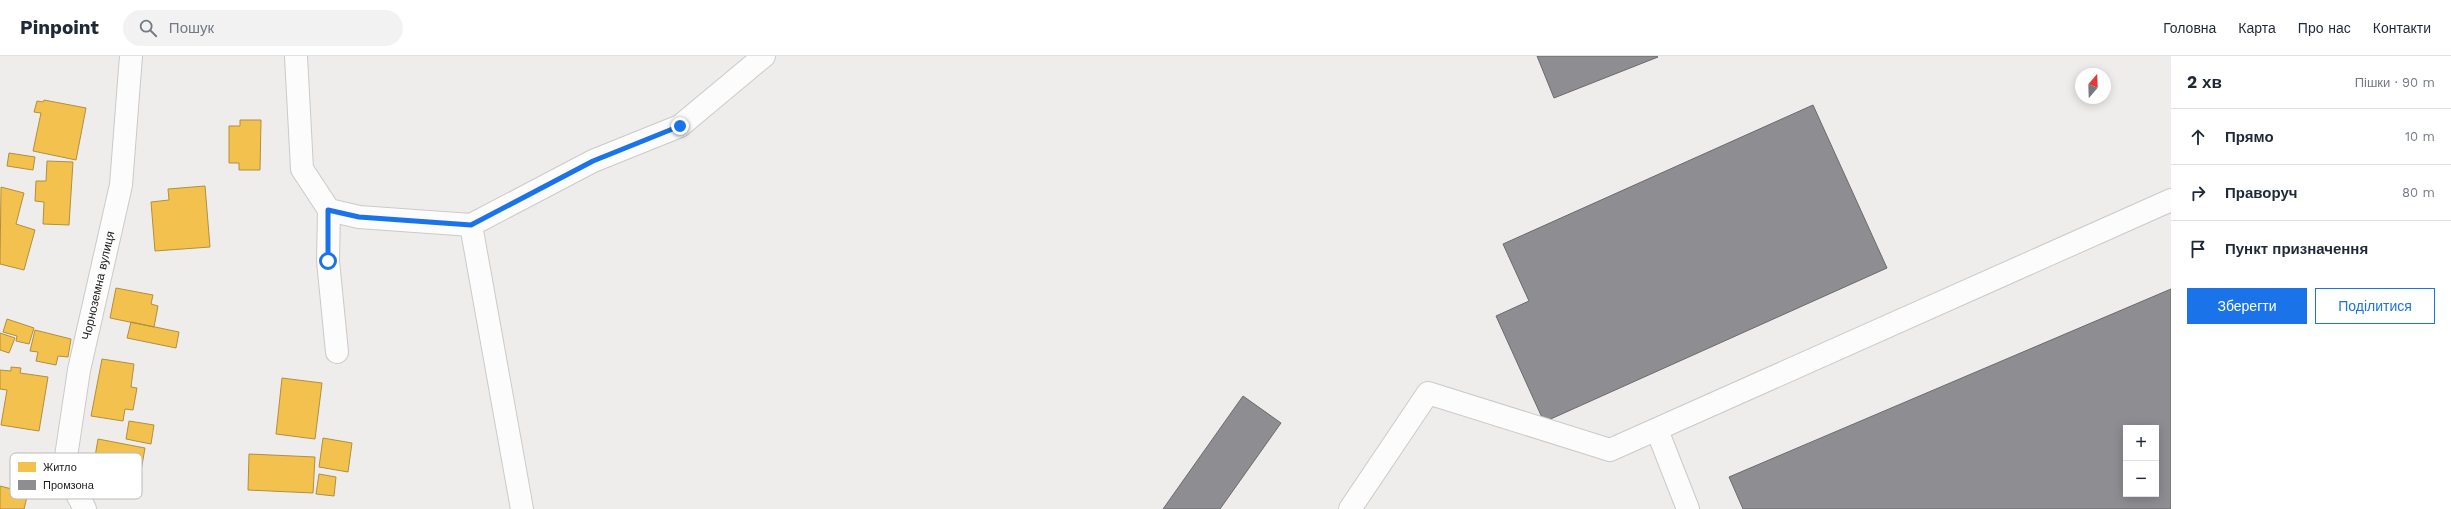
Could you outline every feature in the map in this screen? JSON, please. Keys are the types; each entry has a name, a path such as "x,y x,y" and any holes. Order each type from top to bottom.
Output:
{"street":[{"name":"Чорноземна вулиця","path":"67,453 79,370 121,185 132,56"},
{"path":"296,56 302,169 328,210 328,261 337,352"},
{"path":"328,210 359,217 471,225 593,161 680,126 764,56"},
{"path":"1350,509 1428,393 1610,450 2171,200"},
{"path":"471,225 522,509"},
{"path":"1657,430 1688,509"},
{"name":"Чорноземна вулиця","path":"80,499 86,509"}],"building: Житло":[{"path":"44,100 86,108 76,160 33,151 41,113 34,112 37,101 43,102"},
{"path":"240,120 261,120 260,170 239,170 239,163 229,163 229,126 240,126"},
{"path":"9,153 35,157 33,170 7,166"},
{"path":"47,161 73,162 69,225 43,224 44,202 35,201 36,181 46,181"},
{"path":"205,186 210,247 155,251 151,202 169,200 168,189"},
{"path":"1,187 24,193 16,224 35,230 24,270 0,264"},
{"path":"116,288 153,295 151,304 158,306 154,327 110,318"},
{"path":"7,319 34,328 29,344 16,341 17,336 3,332"},
{"path":"131,322 179,332 176,348 127,338"},
{"path":"35,330 71,339 68,357 58,356 56,365 36,361 38,352 30,351"},
{"path":"0,333 15,338 9,353 0,350"},
{"path":"102,359 134,364 131,387 137,388 133,410 125,409 123,421 91,416"},
{"path":"11,367 21,368 20,373 48,377 39,431 1,425 7,390 0,389 0,370 11,371"},
{"path":"282,378 322,383 315,439 276,434"},
{"path":"129,421 154,425 151,444 126,439"},
{"path":"323,438 352,443 348,472 319,467"},
{"path":"98,439 145,448 142,465 142,453 96,453"},
{"path":"249,454 315,457 313,493 248,490"},
{"path":"319,474 336,477 334,496 316,494"},
{"path":"0,486 10,488 10,499 26,499 24,509 0,509"}],"building: Промзона":[{"path":"1537,56 1657,56 1658,57 1554,98"},
{"path":"1813,105 1887,268 1544,422 1496,316 1529,301 1503,244"},
{"path":"2171,289 2171,509 1743,509 1729,477"},
{"path":"1243,396 1281,423 1220,509 1163,509"}],"route":[{"path":"328,261 328,210 359,217 471,225 593,161 680,126"}]}
